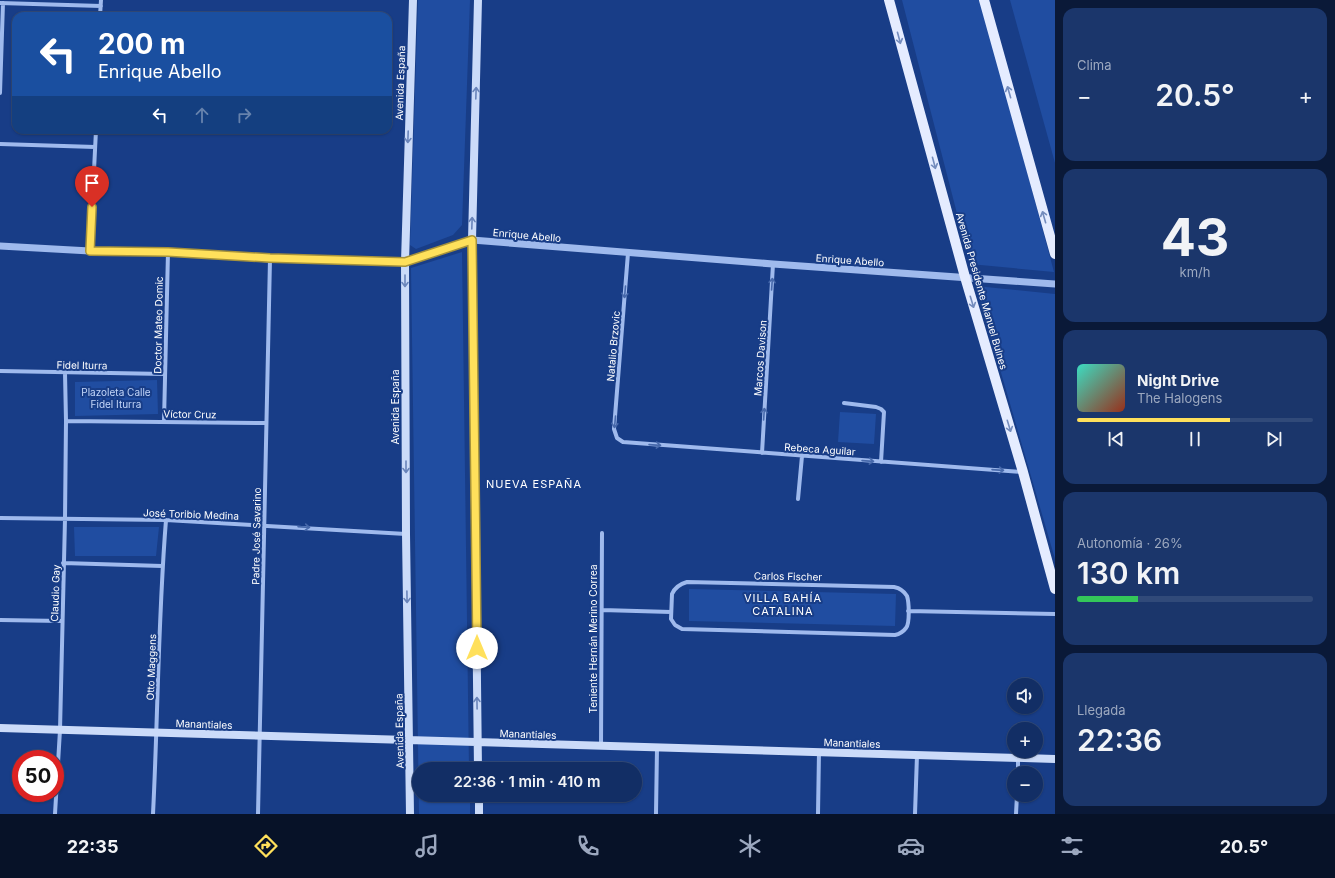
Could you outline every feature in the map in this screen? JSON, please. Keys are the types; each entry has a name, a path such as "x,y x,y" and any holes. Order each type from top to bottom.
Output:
{"main road":[{"name":"Avenida España","path":"410,814 406,534 405,262 412,0"},
{"path":"478,0 472,240 478,762"},
{"name":"Avenida Presidente Manuel Bulnes","path":"889,0 965,277 1023,472 1055,589"},
{"path":"984,0 1055,254"},
{"name":"Manantiales","path":"0,728 1007,758"},
{"name":"Manantiales","path":"1018,758 1055,759"},
{"path":"479,802 479,814"}],"street":[{"path":"100,12 101,0"},
{"path":"0,92 1,3 101,6"},
{"path":"90,251 96,134"},
{"path":"0,144 96,148"},
{"name":"Enrique Abello","path":"0,246 90,251 168,252 270,258 405,262 472,240 628,254 1055,284"},
{"name":"Doctor Mateo Domic","path":"164,422 168,252"},
{"name":"Natalio Brzovic","path":"617,438 614,429 628,254"},
{"name":"Padre José Savarino","path":"258,814 270,258"},
{"name":"Marcos Davison","path":"762,453 774,264"},
{"name":"Fidel Iturra","path":"0,371 165,374"},
{"name":"Claudio Gay","path":"56,814 60,730 65,519 65,372"},
{"path":"844,403 876,407 884,412 881,462"},
{"name":"Víctor Cruz","path":"66,421 266,423"},
{"name":"Rebeca Aguilar","path":"617,438 626,443 1023,472"},
{"path":"798,499 802,456"},
{"name":"José Toribio Medina","path":"0,518 166,520 406,534"},
{"name":"Otto Maggens","path":"153,814 162,566 166,520"},
{"name":"Teniente Hernán Merino Correa","path":"601,746 602,532"},
{"path":"63,564 162,566"},
{"name":"Carlos Fischer","path":"687,582 894,587 901,589 907,596 908,625 903,632 895,635 686,629 678,627 672,622 670,612 672,594 674,590 679,585 687,582"},
{"path":"602,610 670,612"},
{"path":"908,611 1055,614"},
{"path":"0,620 62,621"},
{"path":"656,814 657,747"},
{"path":"818,814 819,752"},
{"path":"916,814 917,755"},
{"path":"1018,758 1018,766"},
{"path":"1016,814 1017,802"}],"green space":[{"path":"418,0 470,0 462,225 453,235 416,249 410,245"},
{"path":"902,0 981,0 1054,272 970,264"},
{"path":"1010,0 1055,0 1055,163"},
{"path":"462,252 469,762 418,762 411,268"},
{"path":"976,286 1055,294 1055,559"},
{"name":"Plazoleta Calle Fidel Iturra","path":"157,380 158,414 75,416 75,382"},
{"path":"840,412 876,414 874,444 838,442"},
{"path":"74,527 159,527 156,556 75,556"},
{"path":"689,589 896,594 895,626 689,621"},
{"path":"419,802 470,802 470,814 419,814"}],"district":[{"name":"NUEVA ESPAÑA","path":"534,484"},
{"name":"VILLA BAHÍA CATALINA","path":"783,604"}],"route":[{"path":"92,207 90,251 168,252 270,258 405,262 472,240 477,648"}]}
